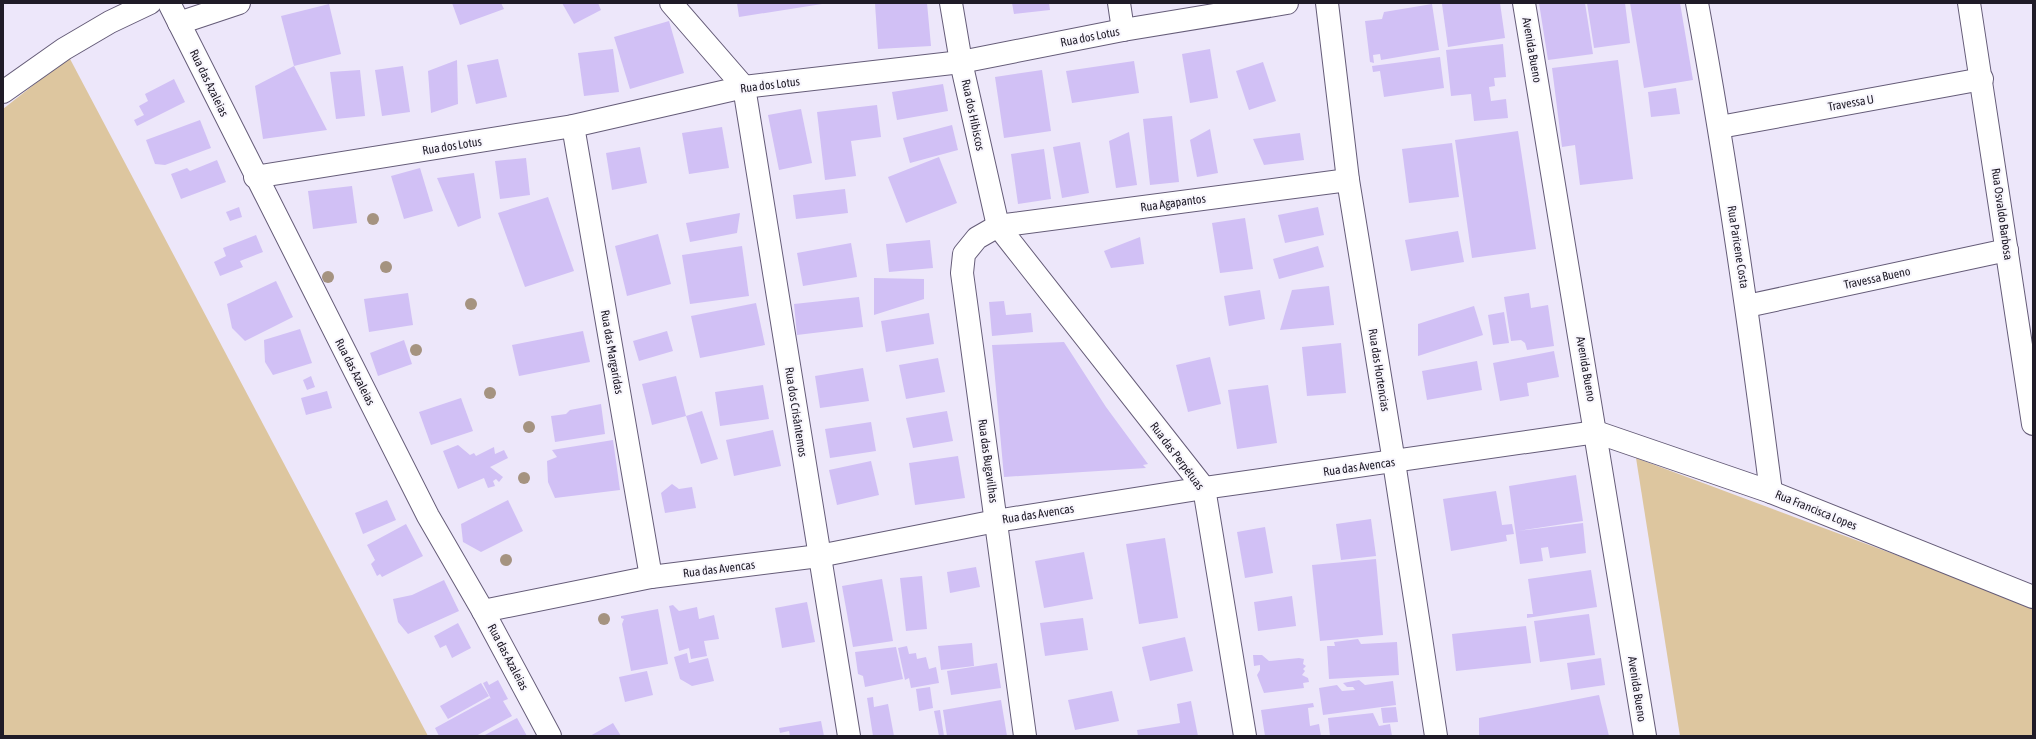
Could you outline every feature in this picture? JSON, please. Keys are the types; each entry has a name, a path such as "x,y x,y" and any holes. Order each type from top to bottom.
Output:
{"street":[{"path":"3,92 64,49 110,22 150,3"},
{"name":"Rua das Azaleias","path":"169,3 428,516 483,611 550,736"},
{"path":"179,23 239,3"},
{"path":"671,3 744,87"},
{"name":"Rua dos Hibiscos","path":"951,3 961,62 998,226"},
{"path":"1119,3 1123,30"},
{"name":"Rua dos Lotus","path":"256,177 573,126 744,87 961,62 1123,30 1287,3"},
{"name":"Rua das Hortencias","path":"1327,3 1348,180 1394,462 1436,736"},
{"name":"Avenida Bueno","path":"1524,3 1645,736"},
{"name":"Rua Paricene Costa","path":"1697,3 1720,126 1747,306 1771,492"},
{"name":"Rua Osvaldo Barbosa","path":"1969,3 1982,79 2033,424"},
{"name":"Travessa U","path":"1720,126 1982,79"},
{"name":"Rua dos Crisântemos","path":"744,87 849,736"},
{"name":"Rua das Margaridas","path":"573,126 651,577"},
{"name":"Rua Agapantos","path":"998,226 1348,180"},
{"name":"Rua das Perpétuas","path":"998,226 1204,488 1245,736"},
{"name":"Rua das Bugavilhas","path":"998,226 977,238 964,254 962,273 1025,736"},
{"name":"Travessa Bueno","path":"1747,306 2007,250"},
{"name":"Rua das Avencas","path":"483,611 651,577 819,556 996,521 1204,488 1596,432"},
{"name":"Rua Francisca Lopes","path":"1596,432 1771,492 2033,597"}],"shaded area":[{"path":"69,57 428,736 3,736 3,109"},
{"path":"1636,458 2033,606 2033,736 1680,736"}],"building":[{"path":"452,3 501,3 504,9 460,25"},
{"path":"562,3 598,3 601,10 574,24"},
{"path":"737,3 822,3 822,4 739,17"},
{"path":"875,3 927,3 931,46 878,49"},
{"path":"1012,3 1049,3 1050,10 1014,14"},
{"path":"1500,3 1505,38 1448,47 1442,4"},
{"path":"1539,3 1585,3 1593,54 1548,60"},
{"path":"1587,3 1625,3 1630,43 1594,48"},
{"path":"1630,3 1680,3 1693,80 1644,88"},
{"path":"329,4 341,54 294,66 281,16"},
{"path":"1432,4 1439,50 1381,60 1380,54 1373,55 1374,63 1370,62 1365,21 1382,19 1384,12"},
{"path":"669,21 684,73 630,89 614,37"},
{"path":"1503,44 1506,77 1494,78 1495,86 1489,87 1491,101 1506,99 1508,118 1474,121 1471,94 1451,96 1446,50"},
{"path":"613,49 619,92 584,96 578,53"},
{"path":"1210,49 1218,98 1190,103 1182,54"},
{"path":"1440,57 1444,88 1384,97 1380,71 1373,72 1372,66"},
{"path":"498,59 507,97 476,104 467,65"},
{"path":"457,60 458,104 431,113 428,71"},
{"path":"1618,60 1633,179 1580,185 1575,145 1562,147 1552,68"},
{"path":"1134,61 1139,93 1072,103 1066,71"},
{"path":"1263,62 1276,101 1249,110 1236,71"},
{"path":"294,66 327,130 263,139 255,86"},
{"path":"403,66 410,112 382,116 375,70"},
{"path":"360,70 365,116 336,119 330,72"},
{"path":"1042,70 1051,131 1004,138 995,77"},
{"path":"174,79 185,102 137,126 134,120 144,115 139,106 148,101 145,94"},
{"path":"943,84 948,111 897,120 892,92"},
{"path":"1676,88 1680,114 1651,117 1648,92"},
{"path":"877,105 881,137 851,141 856,176 825,180 817,112"},
{"path":"801,109 812,163 779,170 768,115"},
{"path":"1172,116 1179,182 1150,185 1143,119"},
{"path":"200,120 211,148 165,165 155,164 146,140"},
{"path":"952,125 958,150 910,163 903,138"},
{"path":"722,127 729,168 689,174 682,133"},
{"path":"1210,129 1218,173 1197,177 1190,140"},
{"path":"1518,131 1536,249 1472,258 1455,140"},
{"path":"1129,132 1137,185 1116,188 1109,141"},
{"path":"1300,133 1304,160 1264,165 1253,139"},
{"path":"1080,142 1089,193 1062,198 1053,147"},
{"path":"1452,143 1459,197 1409,203 1402,149"},
{"path":"640,147 647,183 612,190 606,153"},
{"path":"1044,149 1051,199 1018,204 1011,154"},
{"path":"939,157 957,203 906,223 888,177"},
{"path":"526,158 530,195 500,199 495,161"},
{"path":"217,160 226,182 181,199 171,174 187,168 190,171"},
{"path":"420,168 433,211 404,219 391,176"},
{"path":"474,173 481,218 458,227 437,178"},
{"path":"352,186 357,223 313,229 308,191"},
{"path":"845,189 848,213 796,219 793,195"},
{"path":"548,197 574,271 525,287 498,213"},
{"path":"239,207 242,217 230,221 226,212"},
{"path":"1318,207 1324,235 1285,243 1278,215"},
{"path":"740,213 737,233 690,242 686,223"},
{"path":"1245,218 1253,269 1220,273 1212,223"},
{"path":"1458,231 1464,262 1411,271 1405,240"},
{"path":"658,234 671,284 627,296 615,246"},
{"path":"256,235 263,252 240,261 243,267 220,276 214,262 226,256 223,248"},
{"path":"1140,237 1144,264 1111,268 1104,251"},
{"path":"930,240 933,268 889,272 886,244"},
{"path":"851,243 857,277 803,286 797,253"},
{"path":"742,246 749,296 690,304 682,255"},
{"path":"1318,246 1324,267 1279,279 1273,259"},
{"path":"874,278 924,279 924,299 874,315"},
{"path":"276,281 293,317 245,341 232,328 227,304"},
{"path":"1329,286 1334,325 1280,330 1292,290"},
{"path":"1260,290 1265,319 1229,326 1224,296"},
{"path":"408,293 413,325 369,332 364,299"},
{"path":"1529,293 1531,308 1548,305 1554,346 1527,350 1525,343 1521,340 1511,341 1504,297"},
{"path":"859,297 863,327 797,335 794,304"},
{"path":"1004,301 1006,315 1031,313 1033,332 992,336 989,302"},
{"path":"756,303 765,345 700,358 691,316"},
{"path":"1474,306 1483,335 1418,356 1418,324"},
{"path":"1504,312 1509,343 1493,345 1488,315"},
{"path":"929,313 934,344 886,352 881,321"},
{"path":"300,329 312,363 273,375 265,362 264,340"},
{"path":"583,331 590,362 519,376 512,345"},
{"path":"667,331 673,351 639,361 633,341"},
{"path":"404,340 412,364 378,376 370,353"},
{"path":"1064,342 1106,407 1148,464 1143,465 1146,468 1004,477 992,345"},
{"path":"1341,343 1346,393 1307,396 1302,347"},
{"path":"1554,351 1559,377 1527,383 1529,396 1500,401 1493,363"},
{"path":"1210,357 1221,404 1188,412 1176,365"},
{"path":"938,358 945,392 906,399 899,365"},
{"path":"1477,361 1482,390 1427,400 1422,371"},
{"path":"863,368 869,401 820,408 815,376"},
{"path":"311,376 315,387 307,390 303,380"},
{"path":"676,376 686,416 652,425 642,384"},
{"path":"763,385 769,419 720,426 715,392"},
{"path":"1268,385 1277,443 1237,449 1228,390"},
{"path":"327,391 332,408 306,415 301,398"},
{"path":"461,398 473,431 431,445 419,412"},
{"path":"601,404 605,434 555,442 551,416 566,414 570,410"},
{"path":"702,411 718,459 701,464 686,416"},
{"path":"947,411 953,441 913,448 906,418"},
{"path":"871,422 876,451 830,458 825,429"},
{"path":"773,430 781,466 734,476 726,440"},
{"path":"613,440 620,490 555,498 548,482 547,461 557,457 552,450"},
{"path":"458,445 470,455 474,453 476,456 494,447 495,454 504,450 508,458 490,467 503,477 499,482 496,479 493,481 495,486 488,488 484,478 458,489 443,451"},
{"path":"958,456 965,498 915,505 909,463"},
{"path":"871,461 879,495 837,505 829,470"},
{"path":"1576,475 1583,521 1518,531 1583,523 1586,553 1550,558 1548,547 1541,548 1543,561 1520,564 1509,486"},
{"path":"672,484 679,489 692,487 696,508 665,513 661,493"},
{"path":"1496,491 1502,525 1512,524 1514,534 1506,535 1507,541 1451,551 1443,499"},
{"path":"387,500 396,520 363,534 355,513"},
{"path":"508,500 523,531 481,552 463,542 461,524"},
{"path":"1371,519 1376,556 1341,560 1336,524"},
{"path":"406,524 423,556 382,577 380,574 377,576 371,564 375,560 367,545"},
{"path":"1265,527 1273,573 1245,578 1237,532"},
{"path":"1165,538 1178,618 1139,624 1126,544"},
{"path":"1084,552 1093,599 1044,608 1035,561"},
{"path":"1376,559 1383,635 1320,641 1312,565"},
{"path":"976,567 980,587 950,593 947,572"},
{"path":"1591,570 1597,607 1527,618 1527,614 1533,614 1528,579"},
{"path":"922,576 927,629 906,631 900,578"},
{"path":"882,579 893,641 853,647 842,586"},
{"path":"444,580 459,611 408,634 398,622 393,599 412,595"},
{"path":"1292,596 1296,626 1258,631 1254,602"},
{"path":"807,602 815,642 782,648 775,608"},
{"path":"673,605 679,611 697,607 699,619 714,615 719,639 704,641 707,656 691,659 689,648 679,651 669,606"},
{"path":"658,609 668,664 631,671 622,624 624,619 621,618 621,616"},
{"path":"1589,614 1595,655 1540,662 1534,621"},
{"path":"1083,618 1088,650 1045,656 1040,623"},
{"path":"458,623 471,648 452,658 446,645 440,648 434,636"},
{"path":"1526,626 1531,663 1456,671 1452,634"},
{"path":"1185,637 1193,671 1150,681 1142,647"},
{"path":"1358,639 1361,644 1397,642 1399,675 1329,679 1327,646 1335,646 1334,642"},
{"path":"972,643 974,666 941,670 938,646"},
{"path":"907,646 909,654 916,653 917,659 926,657 929,669 936,667 939,683 911,688 909,678 905,680 898,648"},
{"path":"896,647 903,679 865,687 863,676 858,674 855,652"},
{"path":"687,653 689,663 708,658 714,681 692,686 680,679 674,657"},
{"path":"1253,655 1262,655 1269,661 1299,658 1304,659 1303,664 1306,666 1303,669 1305,671 1302,675 1308,678 1309,682 1303,683 1304,688 1264,693 1257,675 1260,670 1260,665 1254,666"},
{"path":"1601,658 1605,685 1571,690 1567,663"},
{"path":"997,663 1001,688 951,695 947,671"},
{"path":"647,671 653,695 625,702 619,677"},
{"path":"498,680 508,699 503,701 512,716 476,736 439,736 435,728 490,698 491,699 483,683 487,681 489,685"},
{"path":"1359,680 1365,685 1393,681 1396,705 1323,715 1319,688 1337,685 1342,691 1355,690 1353,687 1347,687 1343,683"},
{"path":"481,683 489,696 448,719 440,706"},
{"path":"930,687 933,708 919,711 916,689"},
{"path":"1112,691 1119,721 1075,730 1068,700"},
{"path":"1599,695 1609,736 1479,736 1479,718"},
{"path":"873,697 874,707 888,704 894,736 873,736 867,698"},
{"path":"1001,700 1007,736 947,736 943,710"},
{"path":"1191,701 1198,736 1138,736 1137,730 1180,723 1177,704"},
{"path":"1313,703 1314,707 1308,708 1310,726 1319,724 1321,736 1265,736 1261,710"},
{"path":"1396,707 1398,722 1383,723 1381,708"},
{"path":"940,710 944,736 939,736 934,711"},
{"path":"1373,713 1379,726 1390,724 1392,736 1330,736 1328,718"},
{"path":"517,718 527,736 483,736"},
{"path":"821,721 824,736 790,736 789,731 780,733 779,728"},
{"path":"613,723 621,736 590,736"}]}
